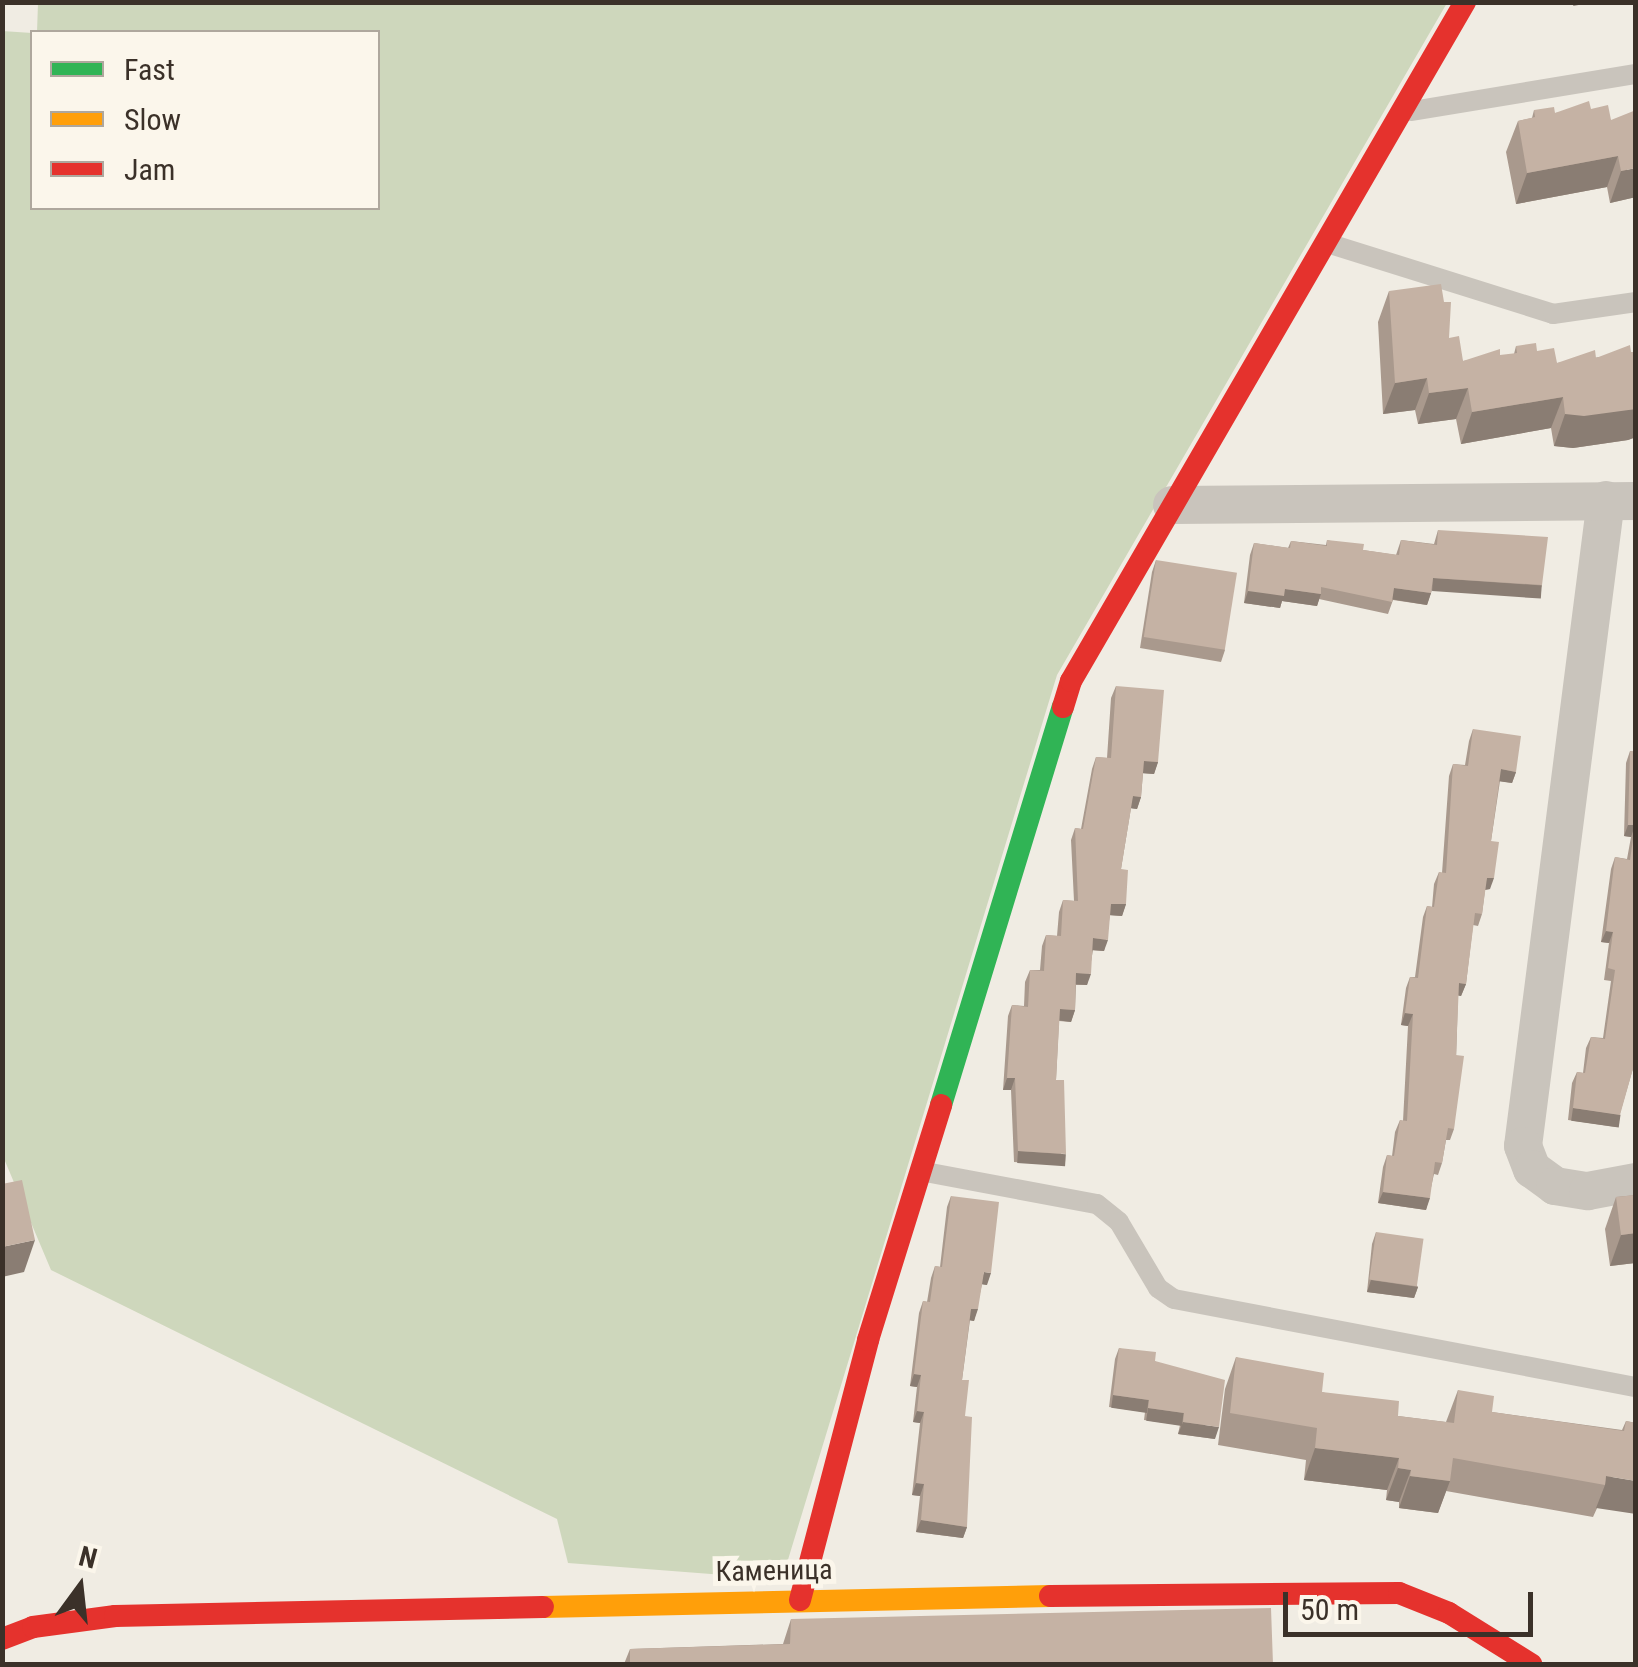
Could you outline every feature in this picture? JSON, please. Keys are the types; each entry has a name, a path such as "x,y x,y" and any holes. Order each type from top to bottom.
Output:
{"street":[{"path":"800,1600 918,1171 1071,681 1465,2"},
{"path":"1172,505 1621,500 1524,1146 1532,1169 1555,1186 1588,1190 1636,1182"},
{"name":"Каменица","path":"2,1639 33,1627 115,1616 800,1600 1399,1593 1449,1613 1531,1664"}],"lane":[{"path":"1400,114 1636,74"},
{"path":"1325,243 1553,314 1636,302"},
{"path":"918,1171 1096,1204 1119,1222 1158,1288 1174,1299 1636,1387"}],"green space":[{"path":"38,3 1447,3 1057,675 787,1563 770,1573 750,1577 568,1563 557,1519 51,1270 2,1154 2,31 30,33 30,210 380,210 380,30 37,30"}],"building":[{"path":"1589,101 1591,109 1608,105 1611,120 1636,110 1636,168 1621,171 1618,156 1527,173 1518,121 1535,117 1534,110 1554,107 1555,113"},
{"path":"1441,284 1444,302 1451,302 1449,338 1459,336 1463,361 1500,349 1500,355 1517,353 1516,346 1536,343 1537,351 1554,348 1557,363 1595,350 1596,358 1630,345 1631,352 1636,352 1636,409 1584,416 1565,414 1563,397 1472,412 1468,388 1429,393 1427,378 1395,383 1389,291"},
{"path":"1438,530 1548,537 1542,585 1433,578 1431,593 1394,588 1392,602 1321,587 1321,594 1285,589 1284,596 1248,591 1254,543 1290,548 1291,541 1327,546 1327,540 1364,544 1363,550 1399,555 1401,540 1437,545"},
{"path":"1156,560 1237,573 1225,650 1144,637"},
{"path":"1116,686 1164,690 1158,762 1144,761 1141,797 1133,796 1121,869 1128,870 1126,904 1111,904 1108,940 1093,938 1091,974 1076,973 1075,1010 1060,1009 1056,1080 1064,1080 1066,1154 1018,1151 1015,1078 1007,1078 1012,1005 1028,1007 1030,970 1044,971 1046,935 1061,936 1063,900 1078,901 1075,828 1083,829 1096,757 1111,758"},
{"path":"1473,729 1521,736 1516,772 1501,769 1491,841 1499,842 1494,878 1487,878 1482,914 1475,913 1466,984 1459,983 1456,1055 1464,1056 1454,1129 1448,1128 1442,1163 1435,1162 1430,1198 1383,1192 1387,1155 1394,1156 1400,1120 1407,1121 1413,1014 1405,1013 1410,977 1418,978 1427,906 1434,907 1439,872 1446,873 1453,764 1468,766"},
{"path":"1630,751 1636,752 1636,1058 1620,1115 1573,1108 1577,1072 1585,1073 1591,1037 1605,1039 1615,970 1608,968 1613,932 1606,931 1615,857 1630,860 1635,825 1628,825"},
{"path":"22,1180 35,1240 2,1247 2,1184"},
{"path":"1636,1195 1636,1233 1621,1235 1616,1197"},
{"path":"951,1196 999,1202 991,1273 984,1272 978,1309 971,1309 962,1380 969,1380 965,1416 972,1417 967,1527 921,1520 924,1484 916,1483 924,1412 917,1411 921,1375 914,1374 923,1301 930,1302 935,1266 942,1267"},
{"path":"1376,1232 1424,1239 1417,1286 1369,1280"},
{"path":"1119,1348 1156,1352 1155,1361 1225,1380 1219,1427 1183,1422 1184,1413 1148,1408 1149,1400 1113,1395"},
{"path":"1236,1357 1324,1373 1322,1392 1399,1401 1398,1416 1454,1423 1458,1390 1494,1396 1492,1412 1624,1431 1626,1421 1636,1423 1636,1481 1606,1476 1605,1485 1453,1458 1450,1481 1410,1476 1411,1470 1398,1468 1399,1458 1315,1448 1317,1428 1230,1413"},
{"path":"1271,1608 1273,1664 630,1664 630,1649 790,1644 791,1619"}],"traffic: fast":[{"path":"941,1105 1063,707"}],"traffic: slow":[{"path":"543,1607 1050,1596"}],"traffic: jam":[{"path":"1063,707 1071,681 1465,2"},
{"path":"800,1600 868,1340 941,1105"},
{"path":"1050,1596 1399,1593 1449,1613 1531,1664"},
{"path":"2,1639 33,1627 115,1616 543,1607"}]}
